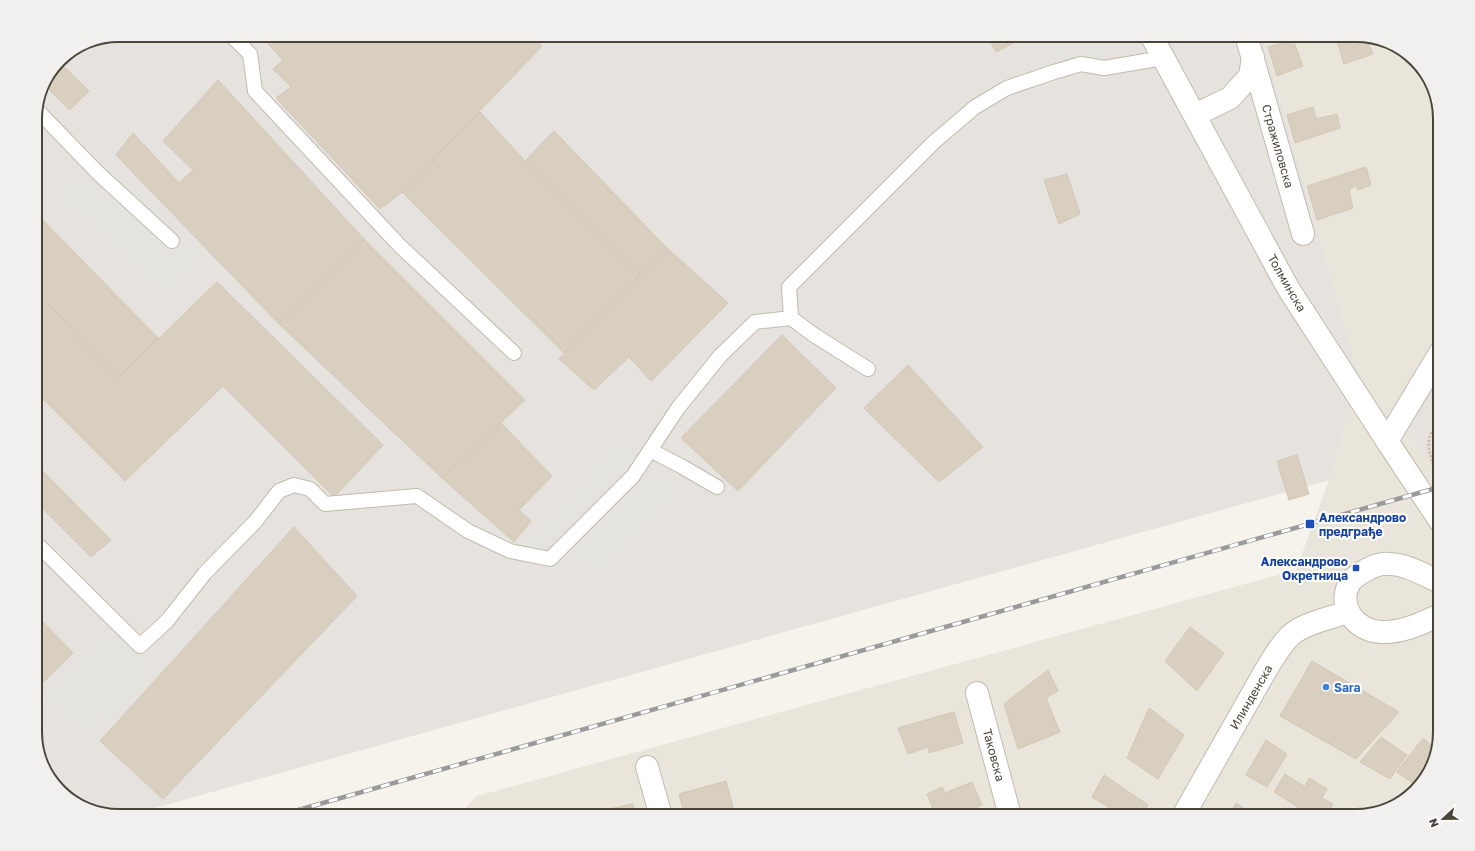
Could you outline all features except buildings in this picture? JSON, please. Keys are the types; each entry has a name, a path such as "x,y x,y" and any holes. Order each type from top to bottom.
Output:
{"street":[{"name":"Толминска","path":"1155,42 1288,288 1433,510"},
{"name":"Стражиловска","path":"1248,42 1303,234"},
{"name":"Стражиловска","path":"1195,115 1230,98 1250,76 1253,57"},
{"path":"1387,441 1433,365"},
{"path":"1433,579 1400,565 1387,564 1373,567 1362,572 1352,580 1347,590 1346,601 1348,612 1354,621 1363,628 1381,632 1410,627 1433,618"},
{"name":"Илинденска","path":"1187,809 1267,668 1282,645 1300,629 1348,612"},
{"name":"Таковска","path":"977,693 1008,809"},
{"path":"647,767 659,809"}],"lane":[{"path":"239,42 250,54 255,91 399,245 514,353"},
{"path":"791,318 789,287 934,142 975,107 1007,88 1081,64 1104,68 1163,58"},
{"path":"42,115 98,174 172,241"},
{"path":"42,549 140,646 167,621 205,573 255,522 279,490 294,485 310,490 325,504 417,496 468,531 510,551 550,559 632,476 678,408 720,356 755,322 791,318 814,336 868,369"},
{"path":"650,450 717,487"}],"path":[{"path":"1433,430 1428,444 1433,464"}],"shaded area":[{"path":"114,42 1264,42 1360,379 1329,480 151,809 119,809 89,803 80,799 64,787 52,771 45,752 42,737 42,114 48,89 52,80 64,64 80,52 104,43"},
{"path":"1051,42 1134,42 1137,47 1102,58 1079,53 1060,59"},
{"path":"1264,42 1356,42 1386,48 1395,52 1411,64 1425,85 1432,104 1433,363 1398,421 1433,468 1433,732 1430,752 1423,771 1411,787 1395,799 1376,806 1356,809 464,809 477,796 1296,570 1329,480 1360,379"},
{"path":"103,148 205,256 162,299 56,195"},
{"path":"1433,364 1433,468 1398,421"},
{"path":"618,441 687,489 601,575 524,541"},
{"path":"107,626 157,670 93,740 42,697 42,693"}],"railway":[{"path":"302,809 1433,489"}],"place":[{"name":"Александрово предграђе","path":"1310,524"},
{"name":"Александрово Окретница","path":"1356,568"},
{"name":"Sara","path":"1326,687"}]}
